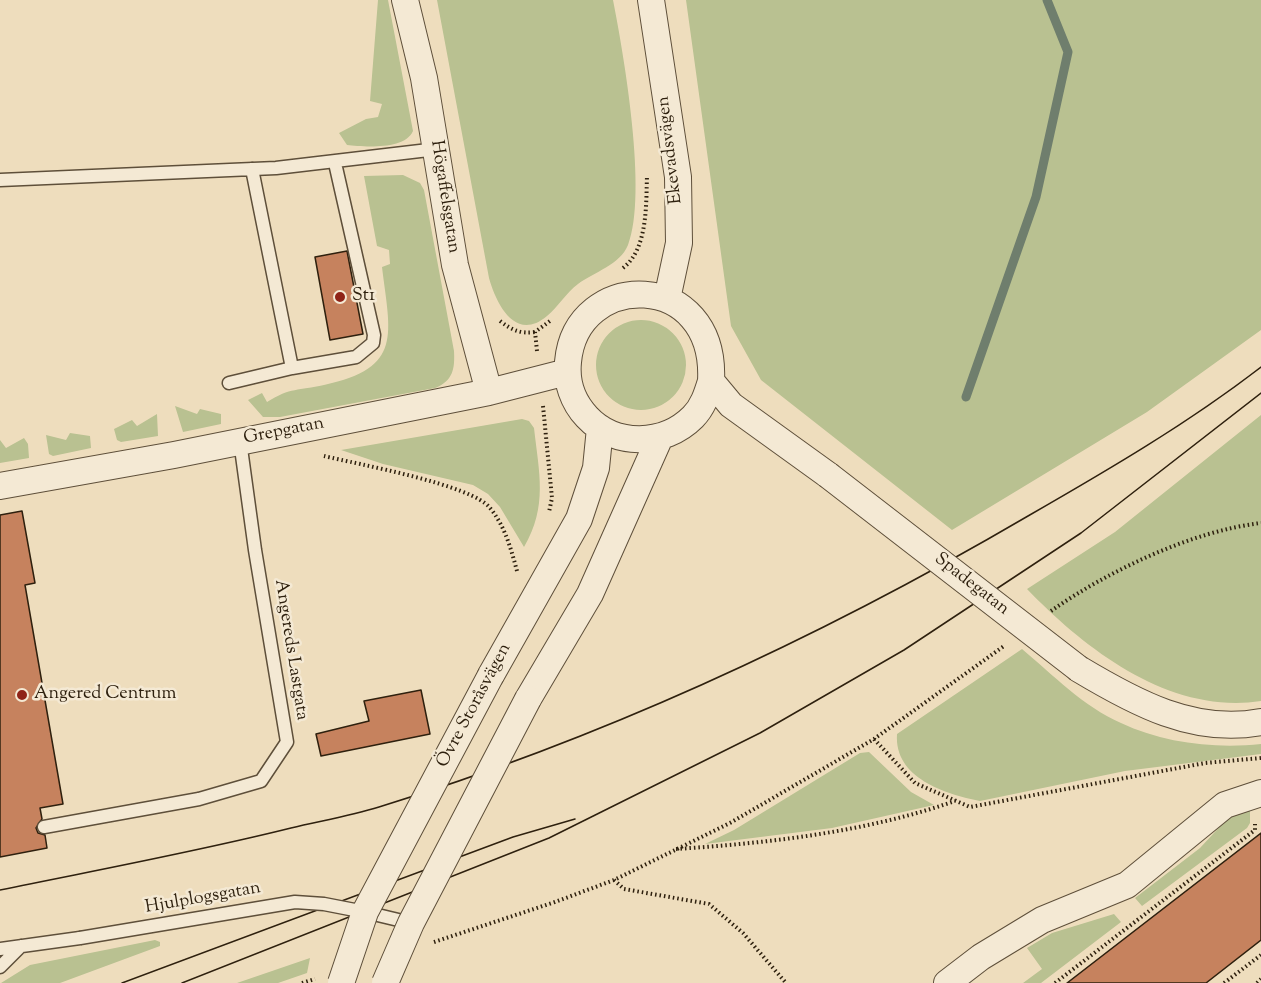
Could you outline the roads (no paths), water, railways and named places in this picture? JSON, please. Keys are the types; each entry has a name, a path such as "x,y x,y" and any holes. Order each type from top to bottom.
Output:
{"street":[{"name":"Högaffelsgatan","path":"405,0 436,149 455,265 489,392"},
{"name":"Ekevadsvägen","path":"651,0 678,177 679,243 667,299"},
{"path":"643,294 667,299 684,309 699,324 708,341 712,361 711,381 705,399 694,416 678,429 660,437 629,439 600,428 577,404 567,372 569,348 580,326 597,308 619,297 643,294"},
{"name":"Grepgatan","path":"0,486 489,392 567,372"},
{"name":"Spadegatan","path":"711,381 731,405 828,475 1079,669 1131,699 1185,720 1218,725 1261,722"},
{"name":"Övre Storåsvägen","path":"341,983 365,912 491,675 579,519 596,468 600,428"},
{"path":"386,983 411,923 528,699 590,594 660,437"},
{"path":"947,983 981,957 1042,920 1127,885 1225,805 1259,793"}],"lane":[{"path":"0,180 252,169 335,163 436,149"},
{"path":"228,383 292,368 356,357 373,343 374,336 335,163"},
{"path":"252,169 292,368"},
{"name":"Angereds Lastgata","path":"44,827 199,799 261,781 287,742 255,550 240,441"},
{"name":"Hjulplogsgatan","path":"0,949 294,902 324,903 411,923"},
{"path":"0,967 21,946"}],"waterway":[{"path":"966,397 1036,197 1068,52 1047,0"}],"tram line":[{"path":"0,890 182,853 368,810 464,779 630,716 792,642 951,560 1147,446 1205,408 1261,367"},
{"path":"182,983 549,838 760,733 904,650 1081,533 1261,393"},
{"path":"122,983 513,837 575,819"}],"place":[{"name":"St1","path":"340,297"},
{"name":"Angered Centrum","path":"22,695"}]}
